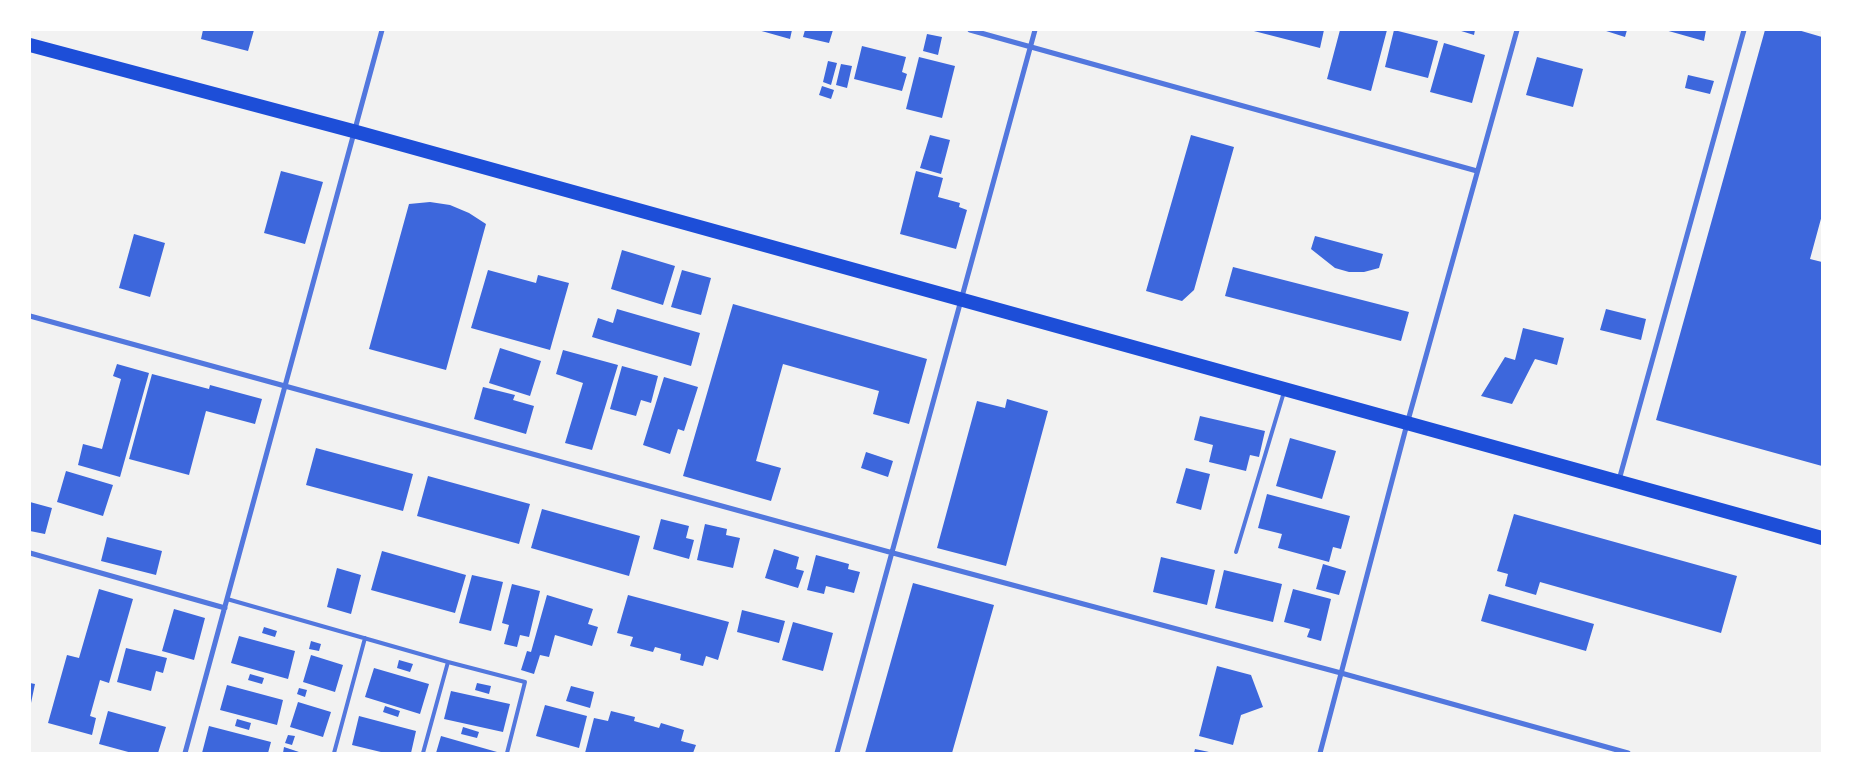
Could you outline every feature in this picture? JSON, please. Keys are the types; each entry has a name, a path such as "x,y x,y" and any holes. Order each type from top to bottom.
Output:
{"highway":[{"path":"30,44 353,131 1822,538"}],"street":[{"path":"185,753 382,30"},
{"path":"970,30 1477,171"},
{"path":"838,753 1035,30"},
{"path":"1320,753 1407,424 1517,30"},
{"path":"1618,482 1744,30"},
{"path":"30,316 1628,753"},
{"path":"30,553 225,608"}],"lane":[{"path":"1236,552 1284,390"},
{"path":"227,599 525,682 507,753"},
{"path":"334,753 365,638"},
{"path":"423,753 448,662"}],"building":[{"path":"203,30 254,30 248,51 201,39"},
{"path":"758,30 792,30 790,39"},
{"path":"805,30 833,30 829,43 803,37"},
{"path":"1250,30 1324,30 1320,48"},
{"path":"1340,30 1387,30 1371,91 1327,79"},
{"path":"1394,30 1438,41 1428,78 1385,67"},
{"path":"1458,30 1475,30 1474,35"},
{"path":"1603,30 1627,30 1625,37"},
{"path":"1665,30 1706,30 1704,41"},
{"path":"1765,30 1798,30 1822,37 1822,215 1810,259 1822,262 1822,466 1656,420"},
{"path":"927,34 942,37 938,55 923,51"},
{"path":"1444,43 1485,55 1472,103 1430,92"},
{"path":"862,46 906,57 902,72 907,74 902,91 854,79"},
{"path":"919,57 955,66 942,118 906,109"},
{"path":"1537,57 1583,69 1573,107 1526,95"},
{"path":"828,61 837,63 831,85 823,82"},
{"path":"841,64 852,66 847,88 836,85"},
{"path":"1688,75 1714,81 1710,94 1685,88"},
{"path":"822,86 834,90 831,99 819,95"},
{"path":"930,135 950,140 941,174 920,168"},
{"path":"1191,135 1234,147 1194,290 1182,301 1146,291"},
{"path":"281,171 323,182 305,244 264,233"},
{"path":"916,171 943,178 938,197 960,203 959,207 967,210 956,249 900,234"},
{"path":"430,202 450,205 469,213 486,224 446,370 369,349 409,204"},
{"path":"134,234 165,243 150,297 119,288"},
{"path":"1315,236 1383,254 1379,268 1364,272 1349,272 1335,268 1311,249"},
{"path":"622,250 675,266 663,305 611,289"},
{"path":"1233,267 1409,312 1401,341 1225,296"},
{"path":"488,270 536,283 538,275 569,283 550,350 471,328"},
{"path":"682,270 711,278 701,315 671,307"},
{"path":"733,304 927,359 909,424 873,414 879,391 783,364 756,461 781,468 771,501 683,476"},
{"path":"617,309 700,333 691,366 592,337 598,318 613,323"},
{"path":"1606,309 1646,319 1641,340 1600,330"},
{"path":"1523,328 1564,338 1557,365 1535,359 1512,404 1481,396 1505,357 1515,360"},
{"path":"500,348 541,361 530,396 489,383"},
{"path":"563,350 618,365 592,450 565,443 583,383 556,374"},
{"path":"117,364 149,373 120,477 78,465 83,444 102,449 121,379 113,376"},
{"path":"622,366 658,376 651,403 641,400 636,416 610,409"},
{"path":"152,374 209,389 210,385 262,399 255,424 206,411 189,475 129,459"},
{"path":"664,377 698,387 684,431 678,429 670,454 643,445"},
{"path":"483,387 515,395 513,400 534,406 526,434 474,419"},
{"path":"1007,399 1048,411 1006,566 937,548 977,401 1005,408"},
{"path":"1200,416 1265,431 1259,457 1250,455 1246,471 1209,462 1213,445 1194,440"},
{"path":"1290,438 1336,451 1322,499 1276,486"},
{"path":"316,448 413,474 403,511 306,485"},
{"path":"866,452 893,461 888,477 861,468"},
{"path":"1186,468 1210,474 1201,510 1176,503"},
{"path":"66,471 113,485 103,516 57,502"},
{"path":"428,476 530,504 519,544 417,516"},
{"path":"1267,494 1350,516 1341,549 1333,547 1329,562 1278,548 1282,534 1258,528"},
{"path":"30,502 52,508 45,534 30,531"},
{"path":"542,509 640,536 629,576 531,548"},
{"path":"1514,514 1737,576 1721,633 1540,582 1536,595 1505,586 1508,574 1497,571"},
{"path":"661,519 689,526 686,538 694,540 689,559 653,549"},
{"path":"705,524 727,529 726,535 740,538 733,568 697,560"},
{"path":"107,537 162,551 156,575 101,561"},
{"path":"774,549 799,557 796,569 804,571 798,588 765,578"},
{"path":"382,551 466,575 455,613 371,590"},
{"path":"816,555 849,564 848,569 860,572 854,593 826,586 824,594 807,590"},
{"path":"1161,557 1215,570 1207,605 1153,592"},
{"path":"1323,564 1346,571 1339,595 1316,589"},
{"path":"337,568 361,575 351,614 327,607"},
{"path":"1224,570 1282,584 1273,622 1215,608"},
{"path":"472,575 503,582 491,631 459,623"},
{"path":"913,583 994,605 952,753 865,753"},
{"path":"512,584 540,591 529,637 520,635 517,647 504,644 509,625 502,623"},
{"path":"99,589 133,599 109,683 100,680 90,716 96,718 92,735 48,723 67,655 79,658"},
{"path":"1293,589 1331,599 1321,641 1307,637 1310,629 1284,622"},
{"path":"1489,594 1594,624 1586,651 1481,621"},
{"path":"547,595 593,609 588,624 598,627 592,646 555,635 549,657 540,655 534,674 521,670 527,651 531,652"},
{"path":"628,595 729,622 718,660 706,656 703,666 680,660 681,654 655,647 653,652 630,646 633,637 617,633"},
{"path":"174,609 205,618 194,660 162,651"},
{"path":"742,610 785,621 779,643 737,632"},
{"path":"793,622 833,633 823,671 782,660"},
{"path":"264,627 277,631 275,637 262,633"},
{"path":"239,636 295,651 288,679 231,663"},
{"path":"311,641 321,644 319,651 309,649"},
{"path":"126,648 167,658 163,673 156,671 151,691 117,682"},
{"path":"311,655 343,665 335,692 303,682"},
{"path":"399,660 413,664 410,672 397,668"},
{"path":"1217,666 1251,675 1263,707 1241,715 1233,745 1199,736"},
{"path":"374,668 429,684 420,714 365,697"},
{"path":"250,674 264,678 262,684 248,680"},
{"path":"30,683 35,684 31,703 30,703"},
{"path":"477,683 491,686 489,694 475,690"},
{"path":"227,685 283,700 277,725 220,710"},
{"path":"571,686 594,692 590,708 566,701"},
{"path":"299,688 307,690 305,697 297,694"},
{"path":"451,691 510,704 503,732 444,719"},
{"path":"298,702 331,712 323,737 290,727"},
{"path":"545,705 587,716 579,748 536,736"},
{"path":"385,706 400,711 398,717 383,712"},
{"path":"108,711 166,727 158,753 132,753 99,744"},
{"path":"611,711 635,717 634,721 659,728 661,723 684,730 681,741 696,745 693,753 585,753 594,718 608,721"},
{"path":"359,716 416,731 411,753 385,753 352,745"},
{"path":"237,719 251,723 249,730 235,726"},
{"path":"209,726 271,742 268,753 202,753"},
{"path":"463,727 479,732 477,738 461,734"},
{"path":"288,735 295,736 292,745 285,743"},
{"path":"441,736 497,752 497,753 436,753"},
{"path":"284,747 302,753 283,753"},
{"path":"1195,749 1209,752 1194,753"}]}
